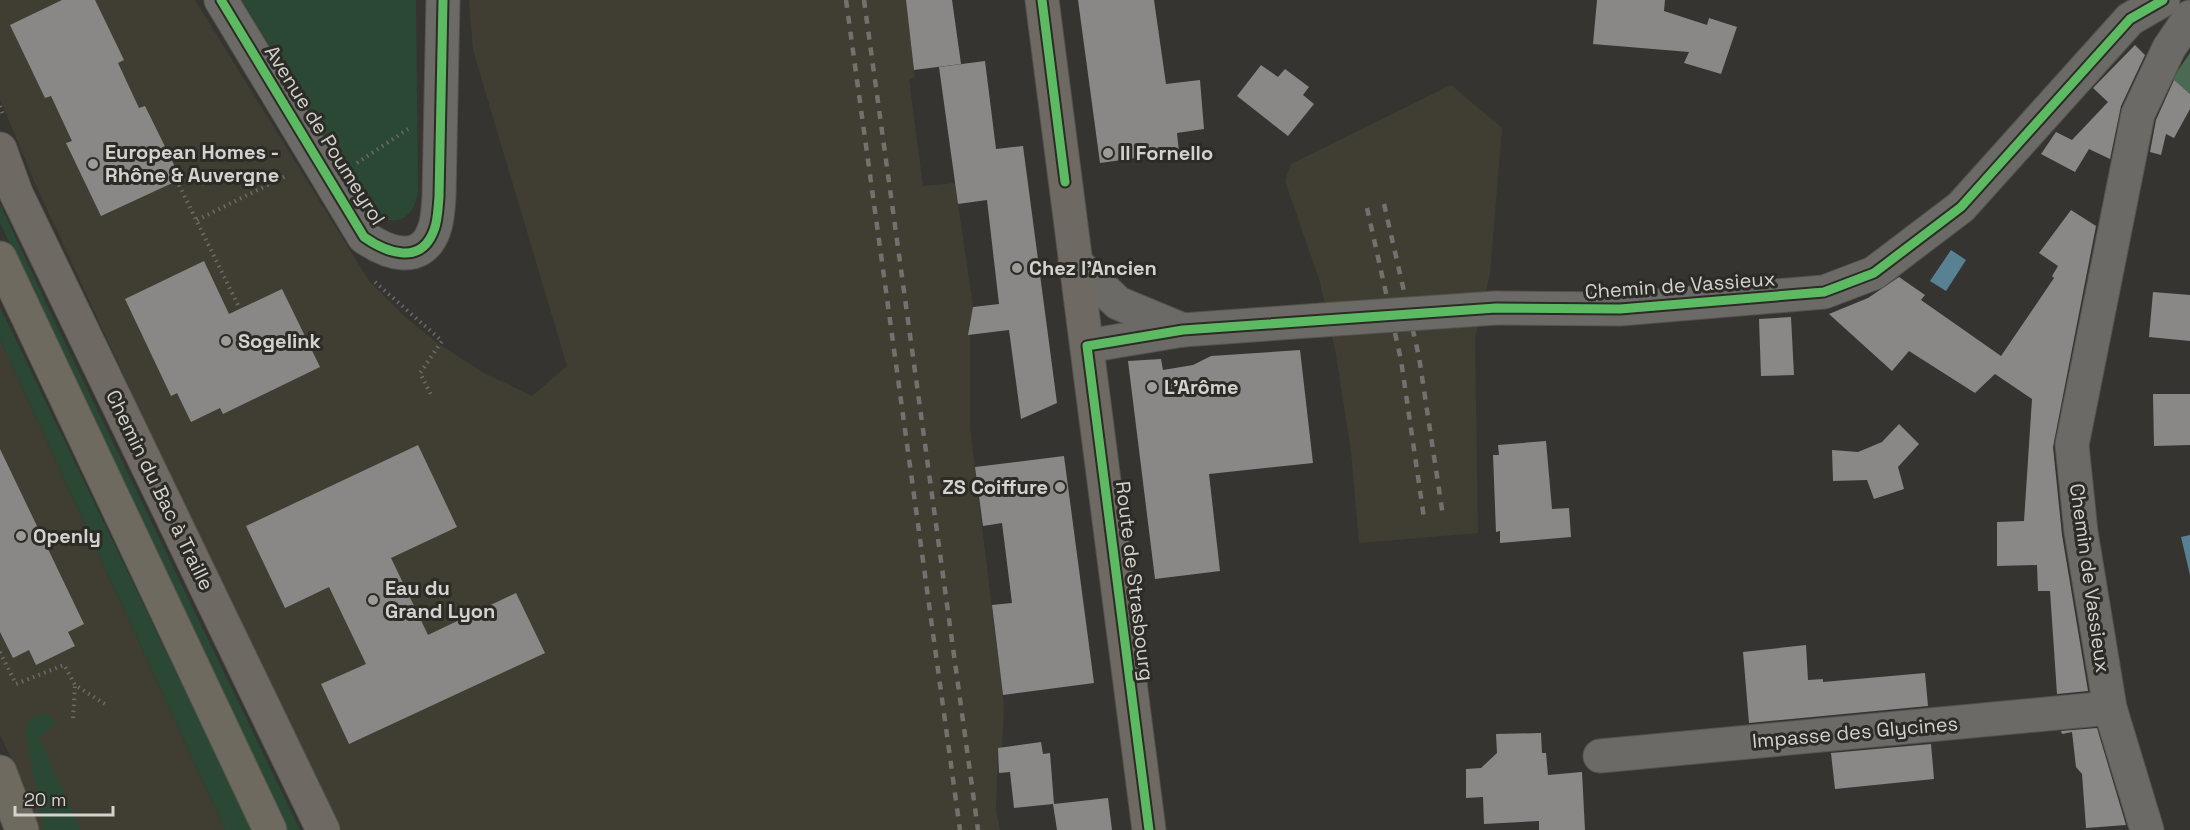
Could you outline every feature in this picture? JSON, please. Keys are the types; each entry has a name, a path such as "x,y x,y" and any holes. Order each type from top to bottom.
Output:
{"highway":[{"path":"0,258 270,830"},
{"path":"0,772 22,830"},
{"path":"0,819 4,830"}],"main road":[{"name":"Route de Strasbourg","path":"1040,4 1076,262 1149,830"},
{"name":"Chemin du Bac à Traille","path":"0,149 16,193 323,830"}],"street":[{"name":"Avenue de Poumeyrol","path":"221,0 364,237 381,248 397,254 413,251 427,243 435,229 439,197 443,0"},
{"name":"Avenue de Poumeyrol","path":"429,0 439,197"},
{"name":"Chemin de Vassieux","path":"1087,346 1183,330 1496,308 1620,309 1824,292 1874,273 1961,207 2130,19 2163,0"},
{"name":"Chemin de Vassieux","path":"2147,830 2110,708 2080,532 2072,444 2073,428 2136,120 2169,48 2190,17"},
{"name":"Chemin de Vassieux","path":"1076,262 1118,303 1183,330"},
{"name":"Impasse des Glycines","path":"1600,756 2110,708"}],"path":[{"path":"356,164 412,127 412,138"},
{"path":"197,220 294,172"},
{"path":"179,185 240,309"},
{"path":"369,274 442,341 420,373 430,395"},
{"path":"0,652 15,684 64,665 75,685 105,704"},
{"path":"73,718 75,685"}],"shaded area":[{"path":"0,0 195,0 369,281 403,315 437,343 484,373 532,396 567,366 473,50 469,0 906,0 915,77 909,79 923,186 955,183 973,307 970,325 970,428 1004,707 1002,748 998,749 996,810 1000,830 341,830 167,469 34,181 0,99"},
{"path":"1451,85 1502,128 1490,274 1475,338 1478,533 1359,543 1351,451 1335,349 1320,282 1285,181 1291,164"},
{"path":"0,339 225,830 40,830 24,785 0,735"}],"green space":[{"path":"242,0 416,0 418,191 416,202 406,217 399,220 382,219 365,208"},
{"path":"2190,53 2190,94 2172,79"},
{"path":"0,204 300,830 286,830 0,223"},
{"path":"0,307 252,830 225,830 0,339"},
{"path":"44,713 53,717 56,723 39,738 81,830 44,830 25,730 30,718"}],"water":[{"path":"1951,250 1966,260 1946,291 1930,281"},
{"path":"2190,535 2190,575 2181,537"}],"building":[{"path":"62,0 95,0 124,60 118,63 139,108 145,106 181,179 101,216 66,143 72,141 51,96 45,98 10,25"},
{"path":"906,0 952,0 961,64 914,70"},
{"path":"1078,0 1154,0 1166,84 1200,80 1204,129 1177,133 1179,152 1100,163"},
{"path":"1597,0 1665,0 1664,11 1707,25 1709,18 1737,27 1721,74 1684,63 1689,52 1593,44"},
{"path":"2135,45 2145,55 2121,106 2110,159 2089,149 2075,172 2041,154 2056,132 2072,140 2108,102 2093,88"},
{"path":"985,61 996,149 1023,146 1057,403 1021,419 1009,330 968,335 973,307 999,304 987,200 958,204 939,67"},
{"path":"1261,65 1278,77 1285,69 1309,87 1303,95 1314,104 1288,136 1237,96"},
{"path":"2174,80 2190,94 2190,109 2174,138 2166,134 2161,155 2150,152 2156,120"},
{"path":"2071,210 2096,226 2053,447 2062,535 2088,691 2057,694 2050,591 2038,591 2037,565 1997,566 1997,522 2024,521 2032,399 1995,374 1975,393 1909,351 1892,371 1829,314 1868,298 1899,277 1925,295 1921,300 2001,356 2054,278 2052,276 2058,266 2039,253"},
{"name":"Sogelink","path":"204,261 229,314 282,289 320,367 223,414 220,408 191,422 177,393 171,396 125,299"},
{"path":"2153,292 2190,295 2190,341 2149,337"},
{"path":"1791,317 1794,375 1761,376 1759,319"},
{"path":"1300,350 1313,463 1209,474 1220,571 1155,579 1128,361 1161,359 1163,370 1193,365 1211,356"},
{"path":"2153,394 2190,394 2190,445 2154,446"},
{"path":"1899,424 1919,444 1898,467 1904,489 1874,499 1867,480 1833,481 1832,450 1858,452 1882,442"},
{"path":"1546,441 1552,509 1569,508 1571,537 1500,543 1500,531 1496,532 1493,455 1499,455 1498,445"},
{"name":"Eau du Grand Lyon","path":"418,445 457,527 391,558 428,635 516,593 545,653 349,744 321,684 366,664 329,587 285,608 246,526"},
{"name":"Openly","path":"0,449 84,624 68,632 75,646 36,665 29,650 13,658 0,632"},
{"path":"1064,456 1094,683 1003,695 992,605 1012,603 1002,523 983,526 975,467"},
{"path":"1806,645 1808,680 1823,679 1823,682 1925,673 1928,706 1749,723 1743,652"},
{"path":"2097,728 2126,825 2086,828 2082,774 2076,767 2072,732 2062,734 2061,731"},
{"path":"1541,733 1542,753 1546,753 1548,775 1582,772 1585,830 1539,830 1539,821 1484,824 1483,797 1466,798 1466,769 1481,768 1497,753 1496,734"},
{"path":"1041,742 1043,754 1050,753 1054,804 1108,798 1112,830 1057,830 1053,804 1014,808 1010,772 999,773 998,748"},
{"path":"1931,744 1934,779 1835,789 1831,753"}],"railway":[{"path":"846,0 960,830"},
{"path":"864,0 978,830"},
{"path":"1384,204 1419,357 1443,516"},
{"path":"1367,208 1401,360 1424,518"}],"cycle path":[{"path":"221,0 364,237 383,248 403,253 421,249 434,230 437,218 443,0"},
{"path":"1042,0 1065,182"},
{"path":"1149,830 1087,346 1183,330 1496,308 1620,309 1824,292 1874,273 1961,207 2130,19 2163,0"}],"place":[{"name":"Il Fornello","path":"1108,153"},
{"name":"European Homes - Rhône & Auvergne","path":"93,164"},
{"name":"Chez l'Ancien","path":"1017,268"},
{"name":"Sogelink","path":"226,341"},
{"name":"L'Arôme","path":"1152,387"},
{"name":"ZS Coiffure","path":"1060,487"},
{"name":"Openly","path":"21,536"},
{"name":"Eau du Grand Lyon","path":"373,600"}]}
